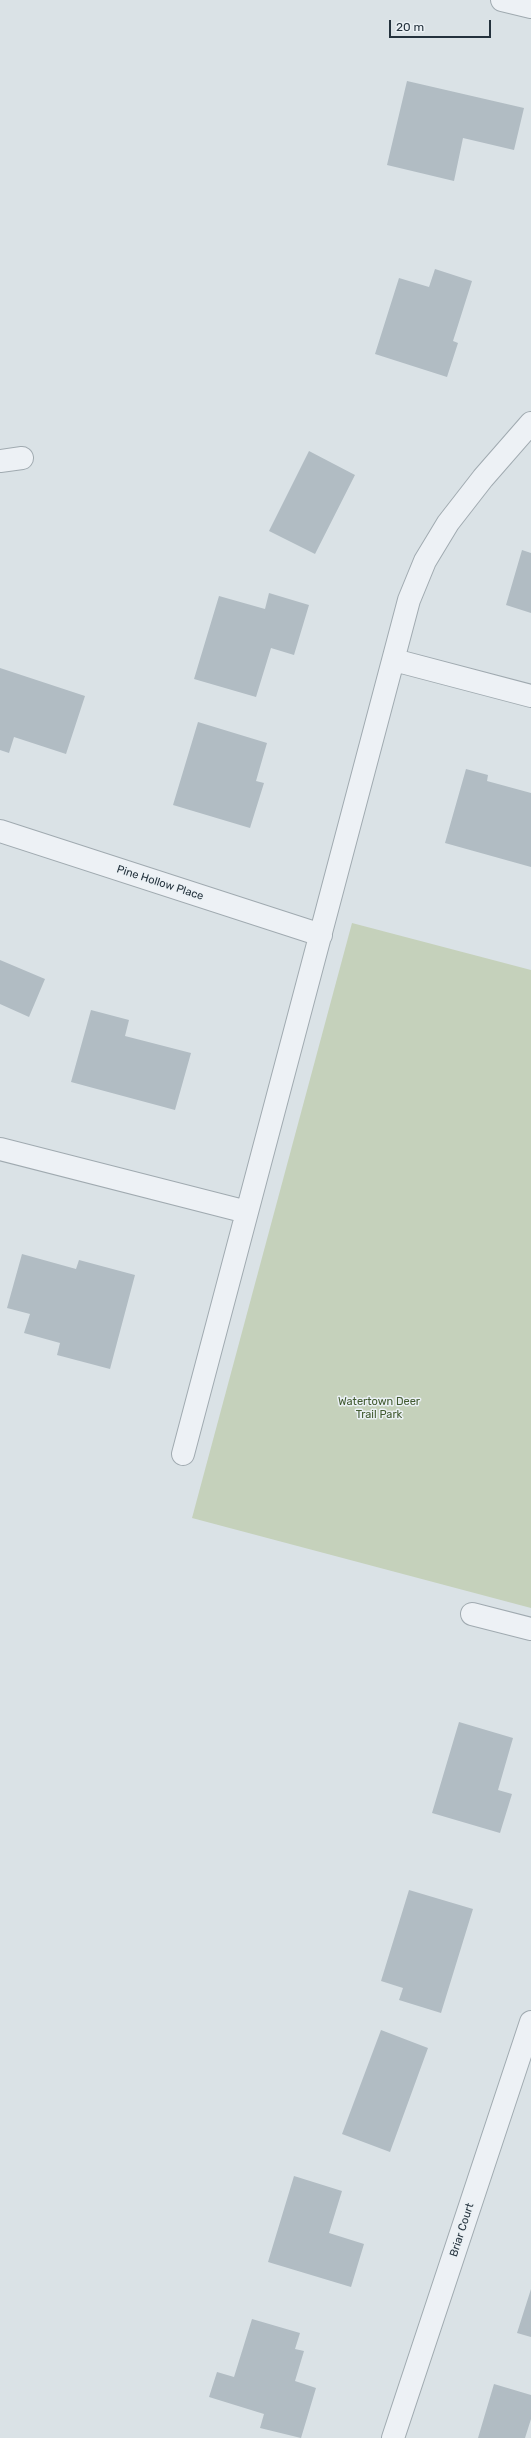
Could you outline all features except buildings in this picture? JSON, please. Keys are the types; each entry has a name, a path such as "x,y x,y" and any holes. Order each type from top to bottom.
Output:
{"street":[{"path":"502,0 531,7"},
{"path":"183,1454 409,600 425,561 448,523 483,478 531,423"},
{"path":"0,461 22,458"},
{"path":"394,660 531,696"},
{"name":"Pine Hollow Place","path":"0,831 321,935"},
{"path":"0,1149 247,1212"},
{"path":"472,1614 531,1629"},
{"name":"Briar Court","path":"393,2438 531,2022"}],"green space":[{"name":"Watertown Deer Trail Park","path":"352,923 531,970 531,1608 192,1518"}]}
